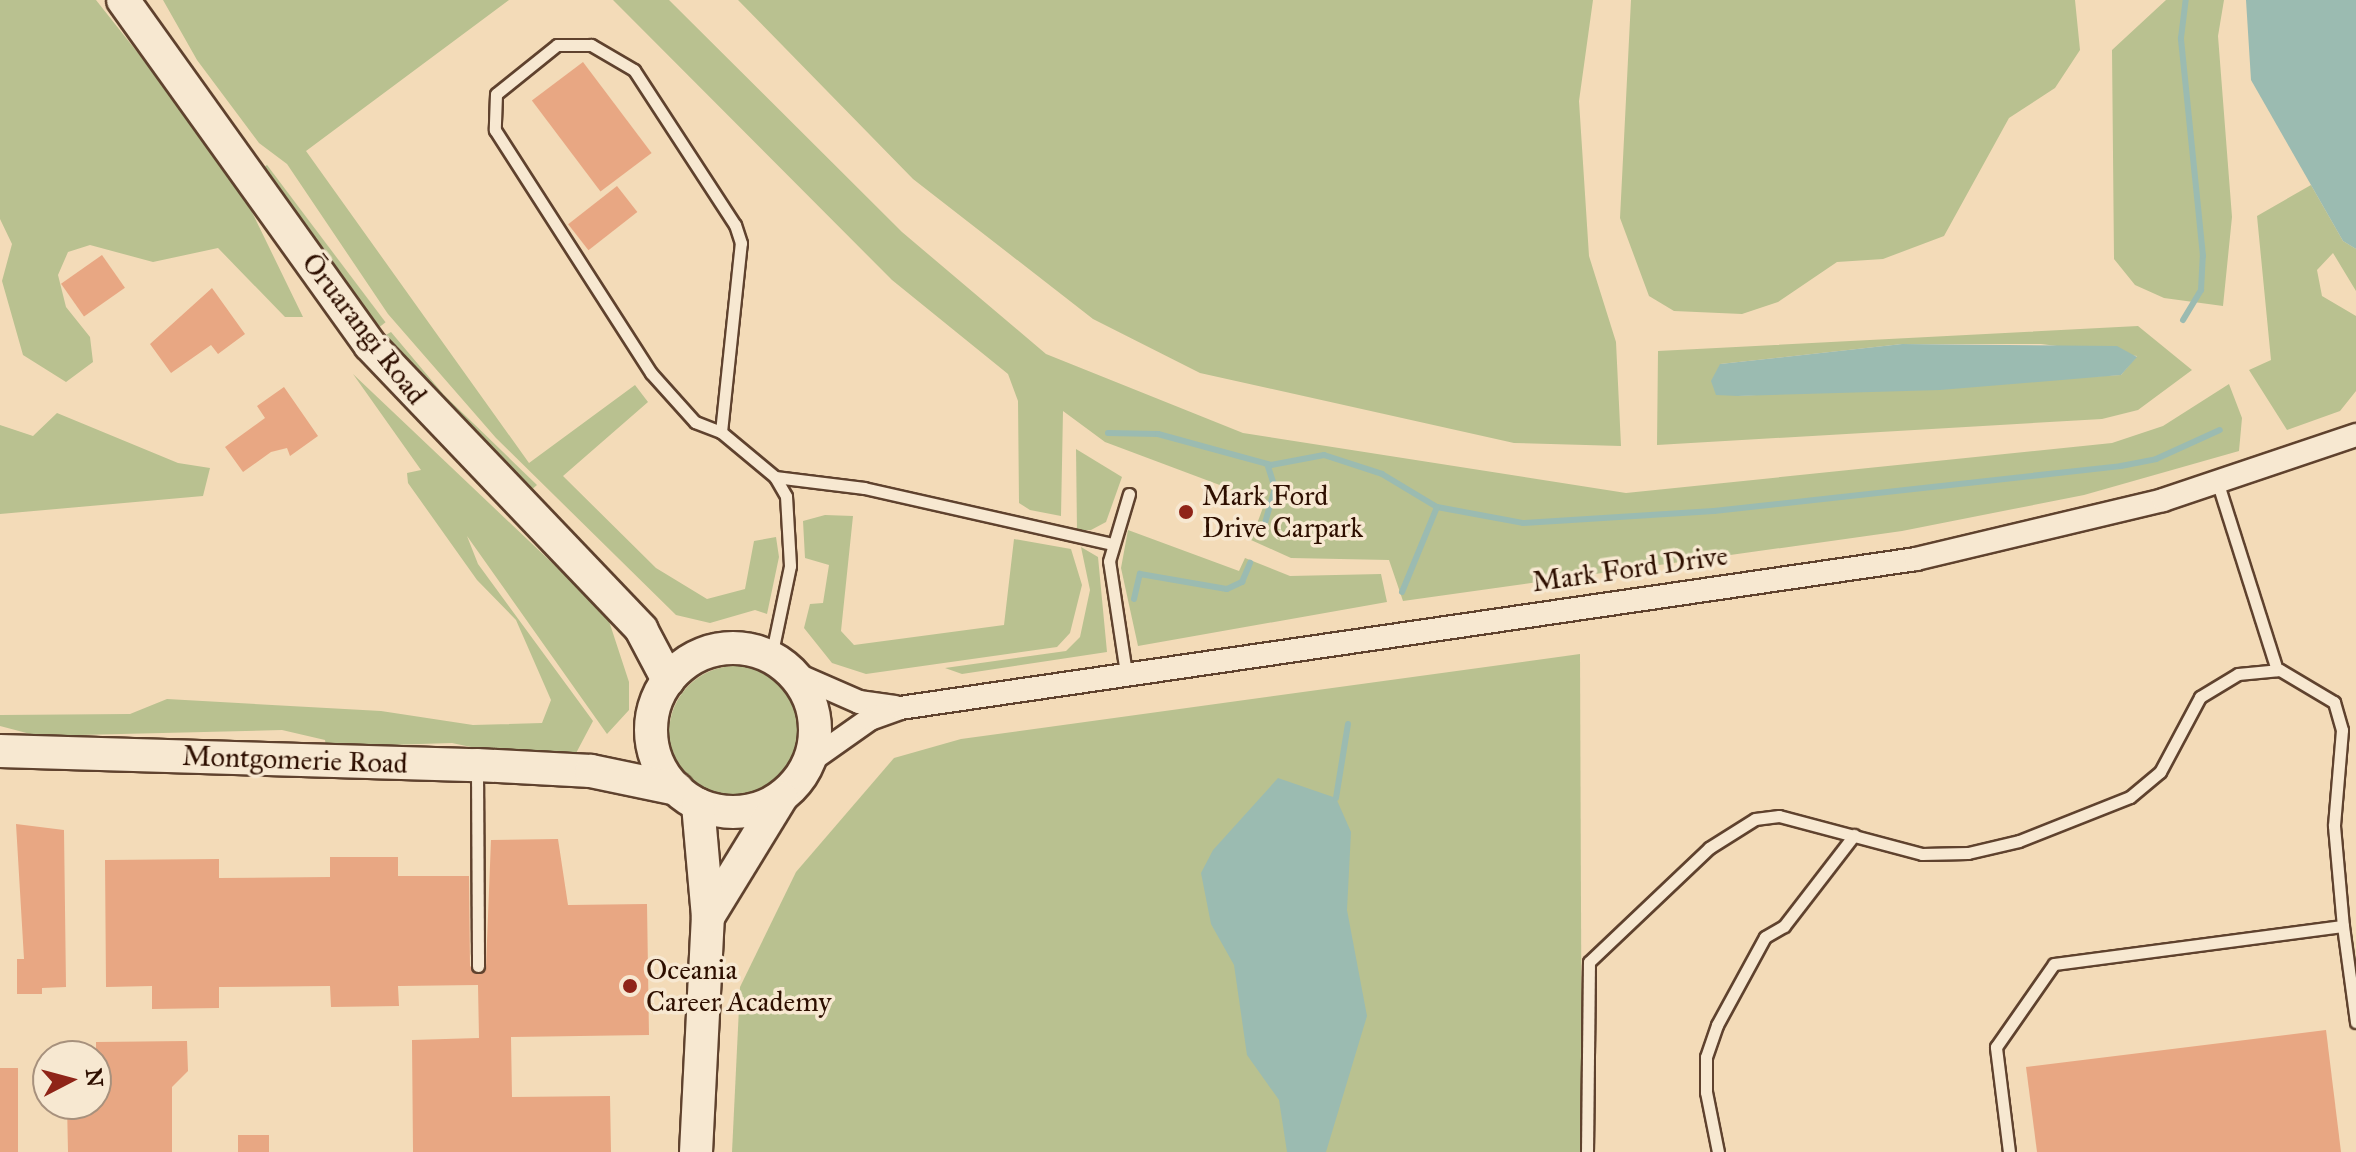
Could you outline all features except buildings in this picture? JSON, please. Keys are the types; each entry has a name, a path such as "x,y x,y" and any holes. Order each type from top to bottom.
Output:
{"street":[{"name":"Ōruarangi Road","path":"123,0 370,345 641,629 668,680"},
{"name":"Mark Ford Drive","path":"809,762 870,719 900,708 1916,559 2218,484 2356,435"},
{"name":"Ōruarangi Road","path":"641,629 698,656"},
{"path":"696,1152 708,917 688,797 652,742 658,699 668,680 698,656 735,648 782,665 814,715 809,762 783,795 708,917"},
{"name":"Mark Ford Drive","path":"782,665 859,702 900,708"},
{"name":"Montgomerie Road","path":"591,771 652,742"},
{"name":"Montgomerie Road","path":"0,751 591,771 688,797"},
{"path":"688,797 727,812 783,795"}],"lane":[{"path":"721,432 741,243 735,225 634,70 591,45 557,45 496,94 495,130 651,373 695,422 721,432 775,477 786,496 790,566 782,665"},
{"path":"775,477 864,488 1112,544"},
{"path":"2218,484 2277,670"},
{"path":"1126,673 1110,583 1112,544 1129,494"},
{"path":"1587,1152 1586,984 1604,941 1709,848 1755,819 1779,816 1922,854 1968,853 2087,817 2130,797 2160,772 2208,690 2238,674 2277,670 2334,702 2342,730 2334,826 2356,1022"},
{"path":"477,765 478,966"},
{"path":"1718,1152 1706,1092 1706,1057 1717,1025 1765,937 1784,926 1854,835"},
{"path":"2009,1152 1996,1047 2054,964 2343,926"}],"green space":[{"path":"0,0 96,0 233,173 303,317 285,317 218,248 153,262 90,245 68,252 58,275 66,307 90,337 93,362 66,382 23,355 2,281 12,244 0,219"},
{"path":"163,0 509,0 306,151 529,463 635,385 648,402 563,476 656,568 707,599 745,589 754,541 776,537 779,557 767,614 755,610 710,623 676,615 496,438 388,314 287,164 259,143 197,60"},
{"path":"613,0 669,0 902,232 1046,354 1243,433 1626,493 2112,443 2163,426 2229,384 2242,418 2239,451 2084,495 1902,531 1403,601 1389,560 1291,558 1251,540 1265,502 1105,442 1063,411 1061,516 1030,510 1019,503 1018,401 1008,374 892,280"},
{"path":"738,0 1593,0 1579,101 1589,256 1616,342 1621,446 1514,443 1200,373 1093,319 913,179"},
{"path":"1631,0 2075,0 2080,50 2055,88 2009,118 1944,236 1883,259 1837,262 1778,302 1742,314 1674,311 1649,296 1620,218"},
{"path":"2166,0 2224,0 2218,36 2232,217 2223,306 2164,298 2135,285 2114,259 2112,50"},
{"path":"267,165 386,322 379,327 261,170"},
{"path":"2311,185 2343,241 2356,249 2356,291 2333,253 2317,270 2322,296 2356,316 2356,391 2340,411 2287,430 2249,370 2271,360 2257,216"},
{"path":"2138,326 2192,370 2138,410 2102,419 1657,445 1658,351","holes":["1902,344 2041,344 2137,356 2121,375 1738,396 1720,364"]},
{"path":"391,332 444,395 537,485 529,492 384,336"},
{"path":"353,374 607,615 629,682 629,710 607,734 467,536 478,564 593,721 574,757 514,756 452,743 326,747 325,740 282,730 38,736 0,726 0,715 130,714 167,699 381,711 473,725 542,723 551,700 516,620 477,580 408,483 407,473 421,470"},
{"path":"57,413 178,463 210,468 203,496 0,514 0,425 33,436"},
{"path":"1076,449 1122,477 1106,522 1091,530 1077,530"},
{"path":"825,515 853,516 841,631 854,645 1004,625 1014,539 1071,549 1082,585 1070,633 1057,647 866,674 832,663 804,628 810,604 823,603 829,565 805,558 803,521"},
{"path":"1128,530 1239,571 1245,558 1290,576 1381,574 1387,602 1138,646 1121,568"},
{"path":"1081,547 1098,557 1107,652 962,674 945,668 1066,651 1080,637 1090,590"},
{"path":"1580,654 1582,1152 732,1152 740,987 796,872 894,758 961,739"},
{"path":"736,666 762,671 784,685 798,707 803,733 798,759 784,781 762,795 736,800 710,795 688,781 674,759 669,733 674,707 688,685 710,671"}],"water":[{"path":"2246,0 2356,0 2356,249 2343,241 2251,80"},
{"path":"1902,344 2117,346 2137,357 2121,375 1940,390 1738,396 1716,395 1711,381 1720,364"},
{"path":"1278,778 1336,798 1351,832 1347,910 1367,1016 1326,1152 1287,1152 1279,1100 1247,1055 1234,965 1211,924 1201,873 1213,850"}],"waterway":[{"path":"2183,320 2201,290 2203,256 2181,38 2186,0"},
{"path":"1108,433 1158,434 1271,465 1324,455 1382,474 1437,507 1523,523 1714,511 2121,466 2156,459 2220,430"},
{"path":"1261,537 1275,488 1267,464"},
{"path":"1402,592 1437,507"},
{"path":"1134,599 1140,574 1227,589 1242,582 1250,563"},
{"path":"1336,798 1348,724"}],"place":[{"name":"Mark Ford Drive Carpark","path":"1186,512"},
{"name":"Oceania Career Academy","path":"630,986"}]}
